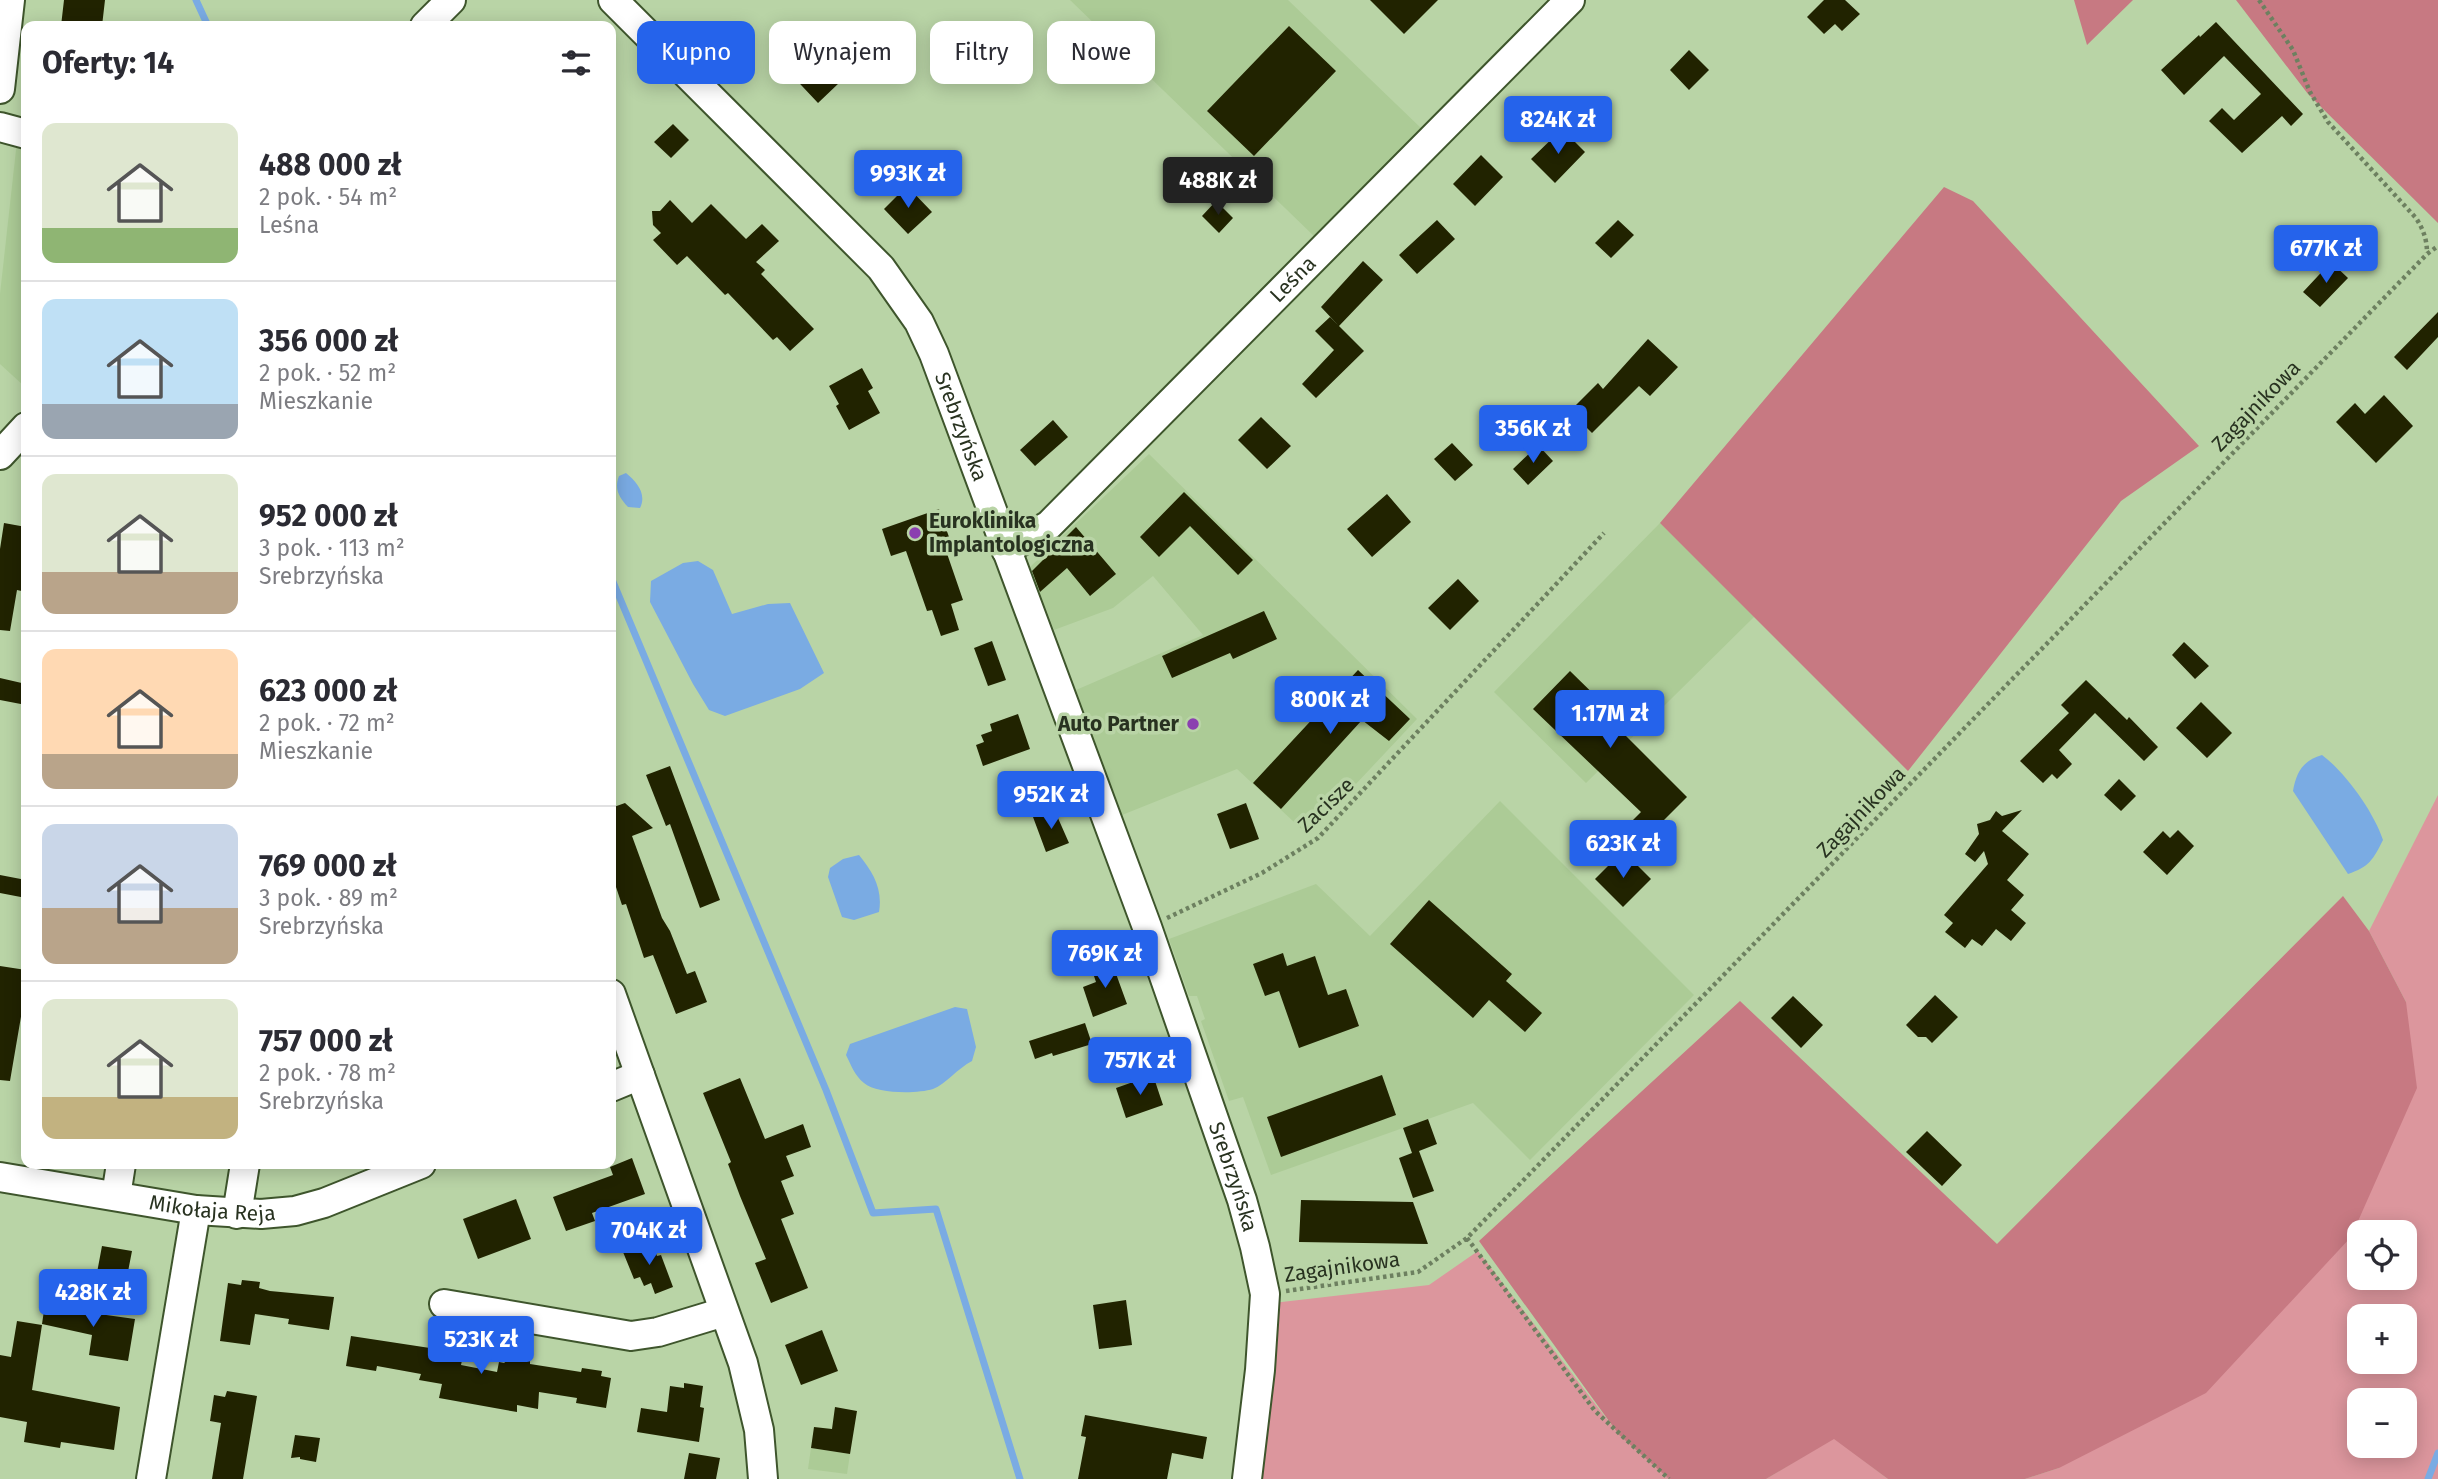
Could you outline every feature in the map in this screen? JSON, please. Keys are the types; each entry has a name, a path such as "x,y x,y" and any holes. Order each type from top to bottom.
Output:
{"street":[{"path":"0,89 10,0"},
{"path":"430,21 451,0"},
{"name":"Srebrzyńska","path":"613,0 858,243 900,293 919,322 934,354 1147,928 1255,1247 1265,1294 1260,1370 1247,1479"},
{"name":"Leśna","path":"1006,550 1049,525 1570,0"},
{"path":"0,127 21,133"},
{"path":"0,455 21,432"},
{"path":"616,1008 753,1396 763,1479"},
{"path":"616,1085 640,1075"},
{"path":"116,1196 120,1169"},
{"path":"237,1214 244,1169"},
{"name":"Mikołaja Reja","path":"0,1177 196,1210 237,1214 295,1211 324,1203 409,1169"},
{"path":"151,1479 196,1210"},
{"path":"444,1304 631,1336 658,1332 724,1312"}],"path":[{"path":"2259,0 2293,50 2310,92 2328,122 2416,218 2427,242 2427,254"},
{"name":"Zagajnikowa","path":"1265,1294 1418,1272 1467,1238 2427,254 2438,246"},
{"name":"Zacisze","path":"1147,928 1262,873 1318,838 1604,533"},
{"path":"1467,1238 1595,1410 1669,1479"}],"shaded area":[{"path":"1070,0 1288,0 1423,130 1317,239 1155,82 1155,21 1092,21"},
{"path":"2074,0 2133,0 2087,45"},
{"path":"2236,0 2438,0 2438,223 2308,94"},
{"path":"17,141 21,145 21,383 0,364 0,294"},
{"path":"1944,187 1973,201 2199,446 2121,501 1908,771 1660,523"},
{"path":"1149,454 1417,719 1308,835 1237,769 1122,815 1076,690 1203,635 1153,576 1113,608 1054,630 1030,567"},
{"path":"1660,523 1755,616 1586,783 1494,692"},
{"path":"2438,795 2438,1479 2025,1479 2059,1468 2406,1002 2369,931"},
{"path":"1500,801 1694,995 1530,1160 1473,1103 1271,1175 1243,1097 1229,1101 1201,1021 1205,1019 1197,996 1189,996 1169,939 1316,884 1370,936"},
{"path":"2343,896 2369,931 2406,1002 2417,1088 2359,1220 2347,1220 2347,1241 2206,1393 2059,1468 2025,1479 1888,1479 1834,1439 1766,1479 1669,1479 1619,1435 1479,1241 1740,1001 1997,1244"},
{"path":"1478,1251 1619,1435 1669,1479 1257,1479 1273,1303 1429,1285"},
{"path":"1834,1438 1888,1479 1766,1479"},
{"path":"811,1448 850,1454 847,1474 808,1469"}],"water":[{"path":"626,473 642,493 640,508 628,507 618,493 619,476"},
{"path":"698,561 713,570 732,614 768,604 790,603 824,673 800,689 725,716 709,710 650,602 651,581 683,563"},
{"path":"2322,755 2358,793 2383,840 2370,862 2348,874 2293,791 2302,768 2310,760"},
{"path":"859,855 876,881 880,904 879,912 854,920 842,917 828,877 830,868 843,859"},
{"path":"955,1007 967,1009 976,1047 972,1061 943,1084 926,1091 887,1091 870,1087 856,1074 846,1055 850,1044"}],"building":[{"path":"64,0 105,0 103,21 62,21"},
{"path":"1370,0 1438,0 1404,34"},
{"path":"1824,0 1845,0 1860,14 1842,31 1835,24 1824,34 1807,17"},
{"path":"2216,22 2303,114 2291,126 2282,116 2242,153 2209,121 2222,108 2234,120 2261,94 2224,56 2184,95 2161,70"},
{"path":"1289,26 1336,71 1254,156 1207,111"},
{"path":"1689,50 1709,70 1689,90 1670,70"},
{"path":"800,84 838,84 818,103"},
{"path":"673,124 689,140 671,158 654,142"},
{"path":"1562,129 1585,152 1555,183 1531,159"},
{"path":"1481,155 1503,177 1475,206 1453,184"},
{"path":"907,186 932,212 908,234 884,209"},
{"path":"670,200 692,223 711,204 746,239 762,224 779,241 756,262 765,270 761,274 814,329 790,351 777,337 773,340 728,293 725,295 687,256 677,265 653,240 661,233 653,225 652,211 660,211"},
{"path":"1216,201 1233,218 1219,233 1202,216"},
{"path":"1437,220 1455,239 1417,274 1399,255"},
{"path":"1618,220 1634,235 1611,258 1595,243"},
{"path":"1363,261 1383,280 1339,326 1364,351 1316,398 1302,384 1334,350 1315,331 1330,317 1338,325 1321,307"},
{"path":"2331,262 2348,278 2320,307 2303,292"},
{"path":"2438,312 2438,337 2407,370 2394,357"},
{"path":"1648,339 1678,367 1650,396 1639,386 1592,433 1570,411 1598,383 1603,389"},
{"path":"862,368 873,388 868,391 880,413 849,430 829,386"},
{"path":"2384,395 2413,426 2376,463 2336,422 2355,403 2365,414"},
{"path":"1261,417 1291,446 1267,469 1238,440"},
{"path":"1053,420 1068,437 1035,466 1020,450"},
{"path":"1452,443 1473,465 1455,481 1434,459"},
{"path":"1538,445 1553,461 1528,485 1513,469"},
{"path":"1184,492 1253,560 1238,575 1190,526 1159,557 1140,537"},
{"path":"1387,494 1411,522 1372,557 1347,529"},
{"path":"939,509 949,537 942,539 963,600 951,604 959,630 941,636 932,610 927,611 906,551 891,556 882,529"},
{"path":"4,523 21,526 21,591 17,590 10,631 0,630 0,549"},
{"path":"1076,527 1116,574 1090,596 1067,568 1040,592 1032,571"},
{"path":"1458,579 1479,601 1450,630 1428,608"},
{"path":"1264,611 1277,639 1233,659 1230,653 1172,678 1162,656"},
{"path":"992,641 1006,680 988,686 974,648"},
{"path":"2184,642 2209,666 2195,679 2172,655"},
{"path":"1358,670 1410,719 1389,741 1362,720 1281,809 1253,783"},
{"path":"1570,671 1617,717 1615,718 1626,729 1622,732 1687,797 1649,835 1633,820 1641,812 1533,709"},
{"path":"0,678 21,683 21,704 0,700"},
{"path":"2086,680 2127,720 2129,717 2158,747 2144,761 2095,713 2059,750 2072,764 2057,779 2052,774 2043,783 2020,761 2069,713 2061,705"},
{"path":"2201,702 2232,733 2207,758 2176,728"},
{"path":"1018,714 1030,749 983,766 976,745 984,742 981,735 992,731 990,724"},
{"path":"670,766 720,900 700,908 670,824 666,826 646,775"},
{"path":"2119,779 2136,796 2121,811 2104,795"},
{"path":"625,803 653,828 632,836 662,918 687,974 695,971 707,1002 676,1014 653,955 644,958 626,904 622,905 616,887 616,806"},
{"path":"1246,803 1259,839 1230,849 1217,814"},
{"path":"1054,809 1069,843 1046,852 1033,817"},
{"path":"2022,810 2002,831 2029,854 2007,880 2024,895 2011,910 2026,923 2011,941 1996,929 1982,946 1972,939 1965,948 1945,932 1953,923 1944,915 1988,864 1984,851 1975,862 1965,854 1979,834 1977,824 1990,820 1996,811 2002,816"},
{"path":"2178,830 2194,846 2167,875 2143,852 2163,831 2170,838"},
{"path":"1616,858 1623,865 1630,858 1651,879 1623,907 1595,879"},
{"path":"0,875 21,879 21,897 0,893"},
{"path":"1429,900 1512,974 1506,981 1542,1013 1525,1032 1489,1000 1473,1018 1390,944"},
{"path":"1283,953 1287,966 1315,956 1328,995 1346,989 1359,1026 1299,1048 1279,991 1265,996 1253,964"},
{"path":"1111,960 1127,1004 1093,1017 1083,987 1096,982 1091,967"},
{"path":"0,966 21,969 21,1017 10,1081 0,1080"},
{"path":"1935,995 1958,1017 1932,1043 1926,1037 1918,1037 1906,1025"},
{"path":"1793,996 1823,1025 1801,1048 1771,1018"},
{"path":"1085,1023 1092,1044 1035,1059 1029,1041"},
{"path":"1153,1075 1163,1105 1126,1118 1116,1088"},
{"path":"1382,1075 1396,1115 1281,1157 1267,1117"},
{"path":"740,1078 765,1139 803,1124 811,1147 786,1156 794,1176 781,1181 794,1214 781,1219 808,1288 771,1303 755,1263 766,1259 703,1093"},
{"path":"1428,1119 1437,1144 1419,1151 1434,1191 1413,1198 1399,1158 1412,1153 1403,1128"},
{"path":"1927,1131 1962,1165 1942,1186 1906,1152"},
{"path":"632,1158 645,1194 592,1213 595,1221 566,1231 553,1197 613,1175 611,1169 616,1169 616,1165"},
{"path":"516,1199 531,1239 478,1259 463,1219"},
{"path":"1301,1200 1413,1202 1428,1244 1299,1242"},
{"path":"652,1241 657,1256 661,1255 673,1287 655,1294 651,1283 644,1286 640,1277 634,1279 623,1252"},
{"path":"102,1246 132,1251 126,1282 96,1278"},
{"path":"242,1280 260,1282 259,1288 270,1291 334,1297 329,1330 288,1324 289,1319 255,1314 250,1345 220,1341 228,1283 241,1285"},
{"path":"46,1297 65,1299 63,1309 135,1319 128,1361 89,1355 92,1335 42,1324"},
{"path":"1126,1300 1132,1345 1099,1349 1093,1305"},
{"path":"17,1321 42,1325 32,1390 120,1407 114,1450 61,1442 60,1448 24,1442 27,1422 0,1417 0,1355 11,1357"},
{"path":"822,1330 838,1371 801,1385 785,1345"},
{"path":"351,1336 464,1351 461,1365 497,1372 499,1362 504,1363 516,1353 520,1359 530,1360 530,1364 581,1372 582,1368 602,1371 601,1376 611,1378 606,1408 576,1403 577,1398 539,1392 538,1409 517,1405 517,1412 439,1398 442,1384 419,1380 421,1374 377,1366 376,1371 346,1366"},
{"path":"684,1383 703,1386 700,1407 704,1408 699,1442 637,1432 641,1408 667,1412 670,1386 684,1388"},
{"path":"227,1391 257,1396 243,1479 212,1479 221,1423 210,1421 214,1395 225,1397"},
{"path":"835,1407 857,1411 850,1454 811,1448 814,1427 832,1429"},
{"path":"1085,1415 1207,1437 1203,1459 1172,1453 1167,1479 1078,1479 1086,1437 1081,1436"},
{"path":"295,1435 320,1438 316,1462 300,1457 291,1458"},
{"path":"689,1453 720,1458 716,1479 684,1479"}],"waterway":[{"path":"196,0 206,21"},
{"path":"616,589 826,1090 873,1213 936,1209 1020,1479"},
{"path":"2428,1479 2438,1453"}],"place":[{"name":"Euroklinika Implantologiczna","path":"915,533"},
{"name":"Auto Partner","path":"1193,724"}]}
